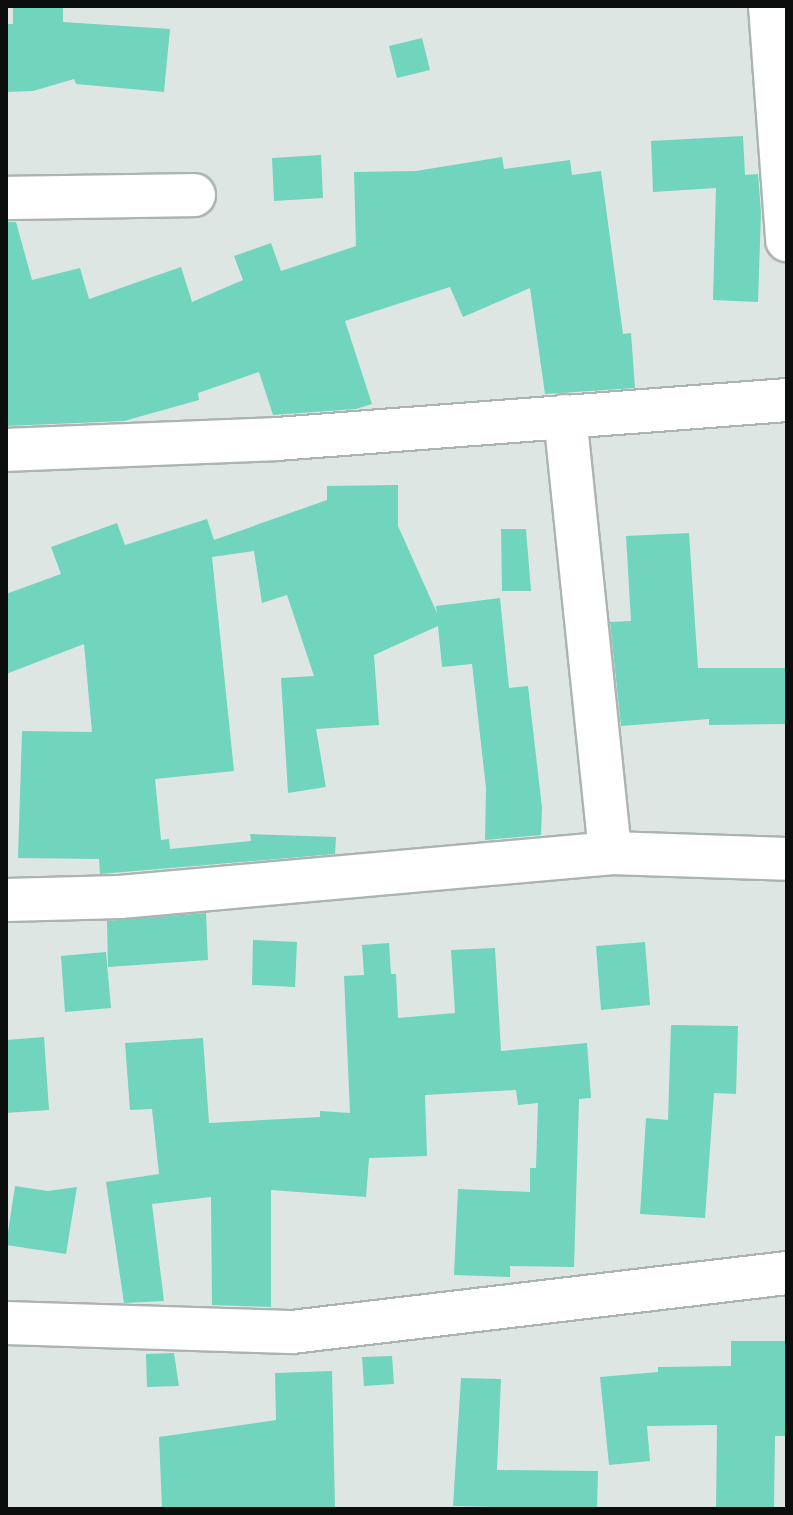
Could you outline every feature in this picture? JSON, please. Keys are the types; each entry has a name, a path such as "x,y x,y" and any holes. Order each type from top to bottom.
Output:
{"street":[{"path":"770,6 787,240"},
{"path":"6,198 194,195"},
{"path":"6,450 277,439 787,400"},
{"path":"565,416 610,853"},
{"path":"6,900 120,897 610,853 787,859"},
{"path":"6,1323 292,1332 787,1273 787,1260"}],"building":[{"path":"13,6 63,6 63,22 170,29 164,92 76,84 74,79 33,91 6,92 6,24 13,24"},
{"path":"422,38 430,70 397,78 389,46"},
{"path":"743,136 745,175 758,174 761,213 758,302 713,300 716,188 653,192 651,141"},
{"path":"321,155 323,198 274,201 272,158"},
{"path":"502,157 504,169 570,160 572,175 601,171 623,334 631,333 635,388 545,394 530,288 463,317 450,287 345,321 372,404 356,409 273,415 259,372 198,393 199,400 124,421 6,426 6,222 16,222 32,280 80,268 89,299 181,267 192,302 243,280 234,256 271,243 281,271 356,246 354,172 416,171"},
{"path":"398,485 398,526 437,613 436,606 500,598 509,688 528,686 542,808 541,835 485,840 486,788 472,664 442,667 438,626 374,655 379,725 316,729 326,787 288,793 281,678 314,676 287,595 262,603 254,551 212,557 234,771 155,779 161,840 169,839 170,849 251,841 250,834 336,837 335,854 100,874 99,859 18,858 22,731 92,732 84,644 6,674 6,594 61,574 51,547 117,523 125,545 207,519 214,540 327,500 327,486"},
{"path":"501,529 526,529 531,591 502,591"},
{"path":"689,533 698,668 787,668 787,724 709,725 709,719 621,726 610,622 631,621 626,536"},
{"path":"206,913 208,960 108,967 107,921"},
{"path":"253,940 297,942 295,987 252,985"},
{"path":"645,942 650,1005 601,1010 596,946"},
{"path":"389,943 391,974 396,974 398,1018 455,1013 451,950 495,948 501,1051 587,1043 591,1098 579,1099 574,1267 510,1266 510,1277 454,1275 458,1189 530,1192 530,1168 536,1168 538,1103 518,1105 516,1090 425,1095 427,1156 369,1158 366,1197 271,1190 271,1307 212,1305 211,1197 152,1204 164,1301 124,1303 106,1182 159,1174 152,1109 130,1110 125,1043 203,1038 209,1123 320,1117 320,1111 350,1113 344,976 364,975 362,945"},
{"path":"106,952 111,1008 65,1012 61,956"},
{"path":"671,1025 738,1026 736,1094 714,1093 705,1218 640,1214 646,1118 668,1120"},
{"path":"44,1037 49,1110 6,1113 6,1040"},
{"path":"15,1186 48,1191 77,1187 66,1254 6,1245"},
{"path":"731,1341 787,1341 787,1436 775,1436 774,1509 716,1509 717,1425 647,1426 650,1461 609,1465 600,1377 658,1372 658,1367 731,1366"},
{"path":"174,1353 179,1386 147,1387 146,1354"},
{"path":"392,1356 394,1384 364,1386 362,1357"},
{"path":"332,1371 335,1509 162,1509 159,1437 276,1420 275,1373"},
{"path":"461,1378 501,1379 497,1470 598,1471 597,1509 453,1506"}]}
